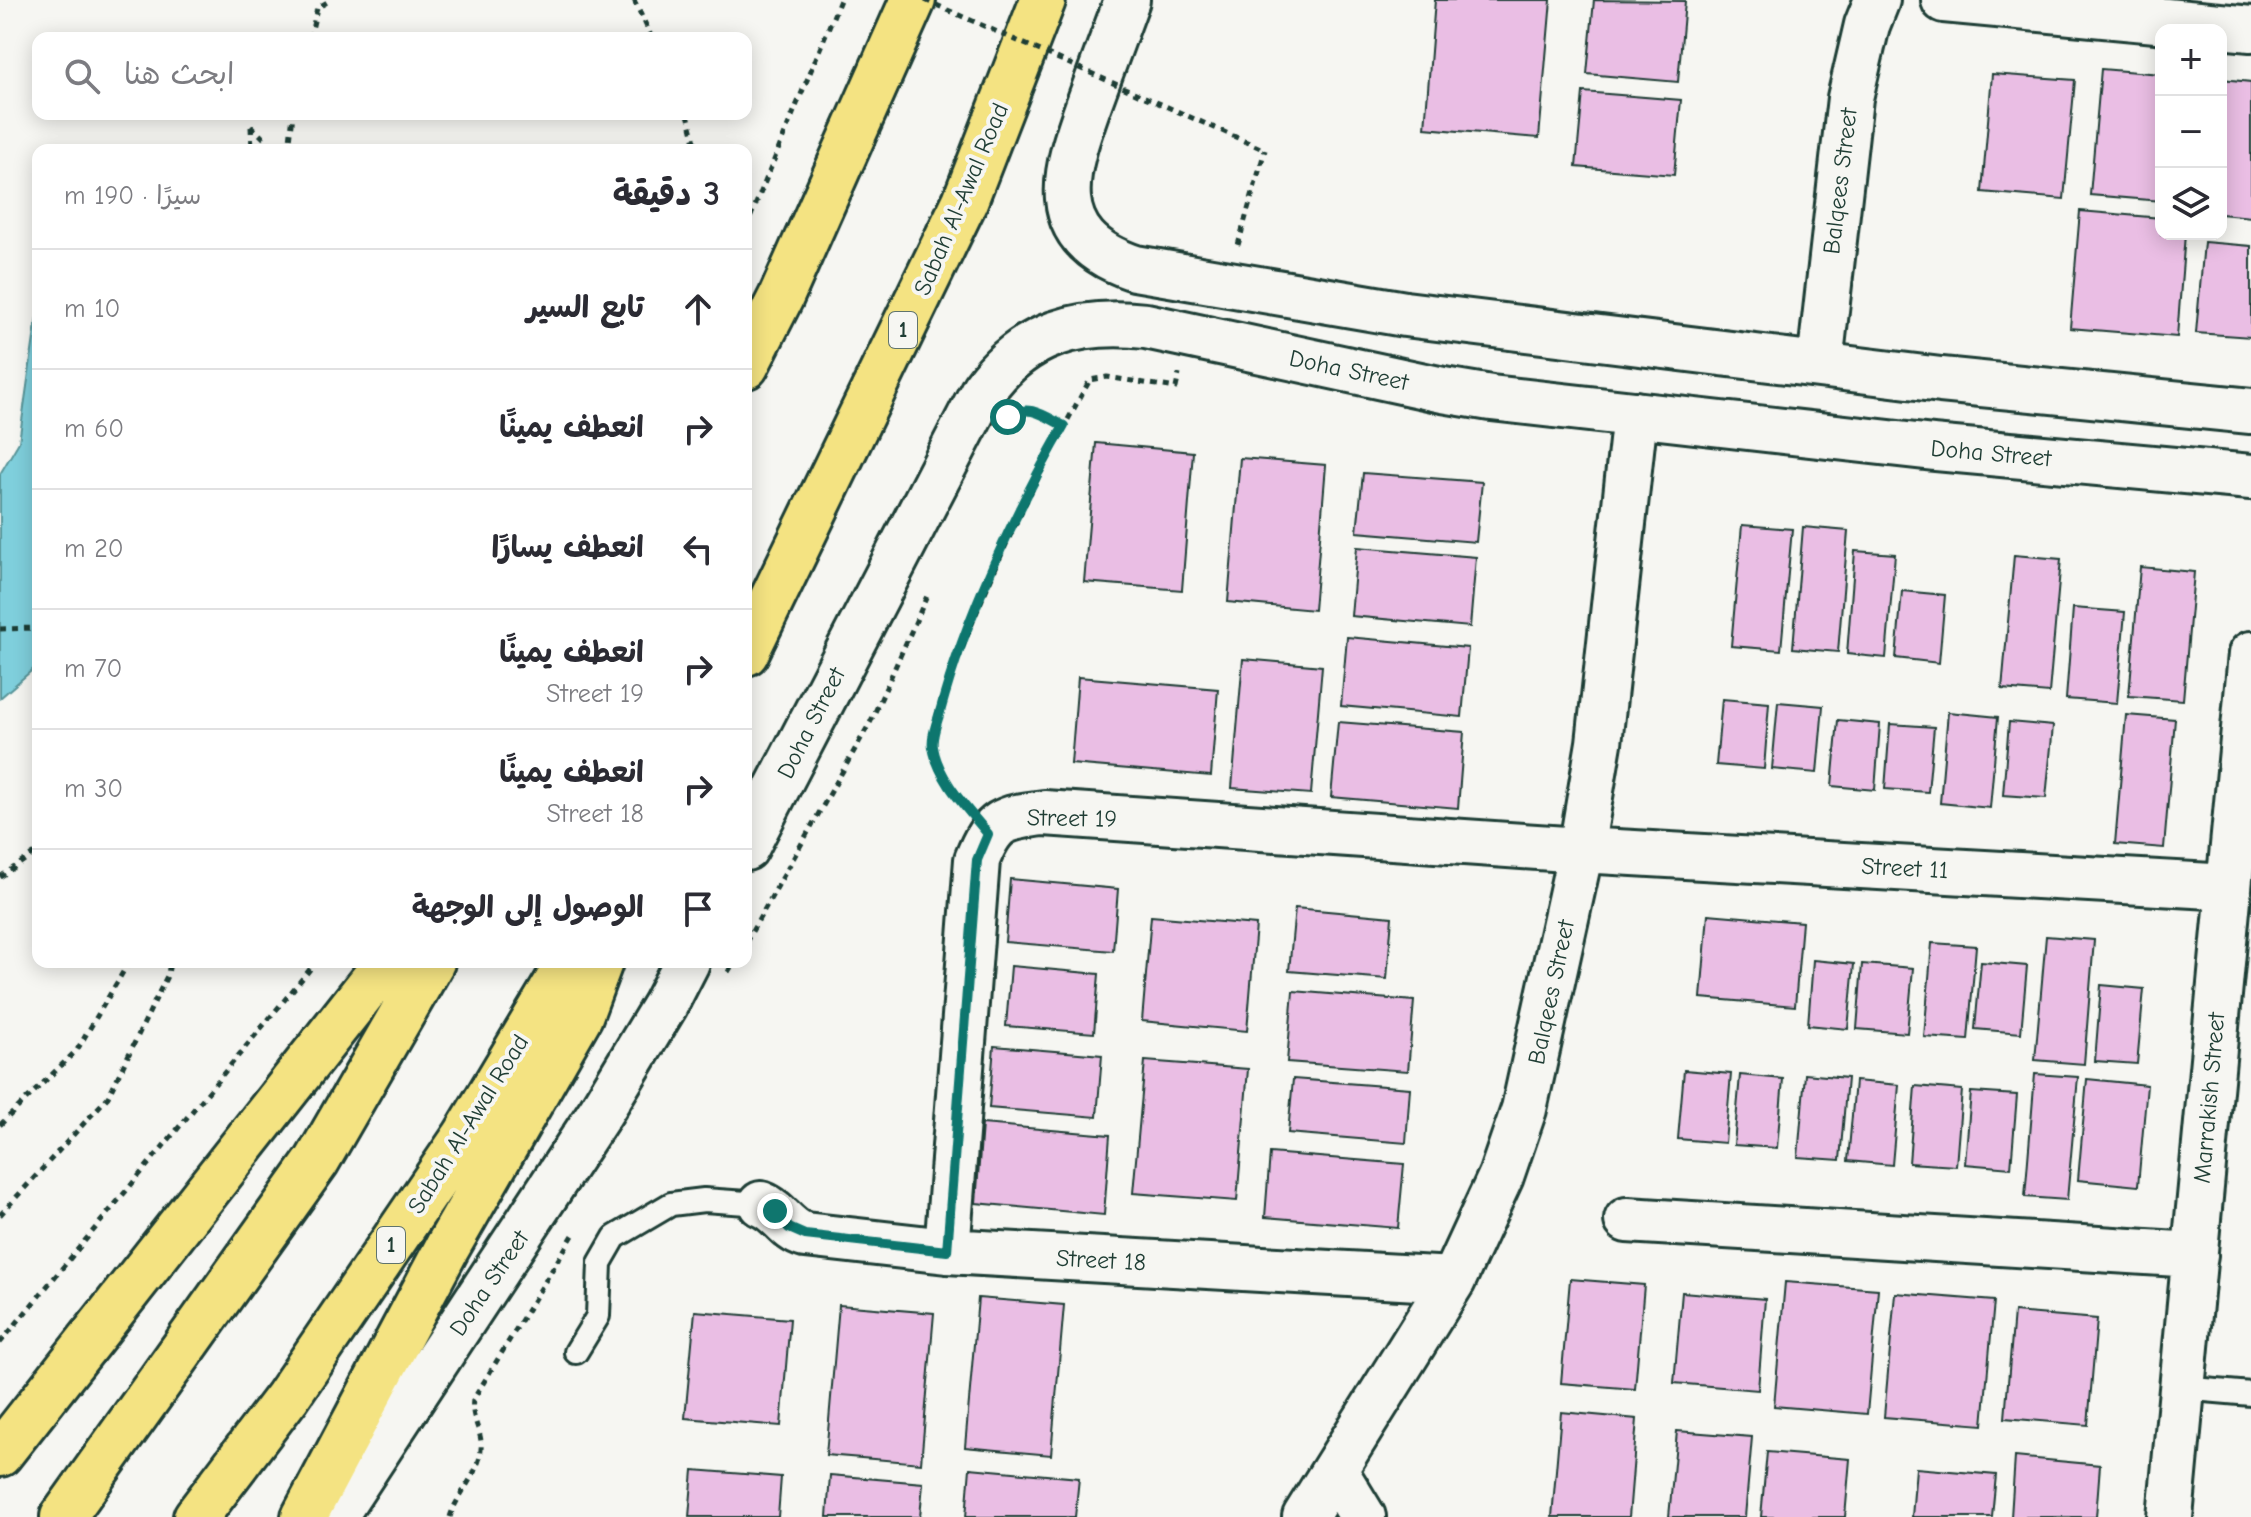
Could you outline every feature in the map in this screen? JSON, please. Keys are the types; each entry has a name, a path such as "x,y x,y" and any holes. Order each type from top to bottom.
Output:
{"highway":[{"path":"752,354 781,297 913,0"},
{"name":"Sabah Al-Awal Road","path":"752,641 965,201 1043,0"},
{"path":"0,1454 382,968"},
{"path":"63,1517 317,1161 429,968"},
{"name":"Sabah Al-Awal Road","path":"196,1517 287,1397 465,1136 565,968"},
{"path":"304,1517 448,1246 580,1016 598,968"}],"street":[{"path":"1127,0 1072,150 1067,172 1070,207 1080,232 1113,261 1135,268 1405,314 1941,380 2251,411"},
{"name":"Balqees Street","path":"1820,364 1850,98 1867,25 1877,0"},
{"path":"1944,0 2251,29"},
{"path":"1377,375 1366,361 1364,342 1372,325 1387,315 1405,314"},
{"name":"Doha Street","path":"752,836 984,389 997,371 1030,344 1072,329 1127,324 1443,390 1934,448 2251,477"},
{"path":"1934,448 1953,436 1961,416 1957,395 1941,380"},
{"name":"Balqees Street","path":"1305,1517 1453,1280 1501,1176 1524,1109 1581,850 1599,743 1635,414"},
{"name":"Marrakish Street","path":"2170,1517 2251,654"},
{"name":"Street 19","path":"988,834 1009,817 1044,813 1581,850"},
{"path":"947,1251 977,860 988,834"},
{"name":"Street 11","path":"1581,850 2229,887"},
{"name":"Doha Street","path":"334,1517 601,1111 684,968"},
{"name":"Street 18","path":"761,1204 775,1211 789,1228 805,1235 947,1251 1453,1280"},
{"path":"1627,1220 2195,1255"},
{"path":"1335,1471 1363,1517"}],"lane":[{"path":"576,1352 598,1316 600,1263 615,1237 671,1204 704,1200 761,1204"},
{"path":"2182,1388 2251,1394"}],"path":[{"path":"311,32 317,8 331,0"},
{"path":"752,213 840,0"},
{"path":"925,0 1265,150 1246,217"},
{"path":"636,2 649,32"},
{"path":"290,144 292,120"},
{"path":"690,120 696,144"},
{"path":"252,144 251,126 270,144"},
{"path":"988,834 938,770 932,743 947,687 991,575 1043,463 1090,380 1107,377 1176,388 1186,335"},
{"path":"1015,412 1032,410 1064,426"},
{"path":"752,931 871,721 929,591"},
{"path":"0,629 32,628"},
{"path":"0,877 32,855"},
{"path":"0,1125 77,1050 125,968"},
{"path":"0,1215 108,1097 169,968"},
{"path":"0,1343 311,968"}],"water":[{"path":"32,352 32,670 0,698 0,474 19,442"}],"building":[{"path":"1435,0 1551,0 1539,138 1425,128"},
{"path":"1594,0 1685,1 1678,82 1587,74"},
{"path":"2101,69 2155,74 2155,200 2090,195"},
{"path":"1992,74 2075,80 2064,199 1982,192"},
{"path":"2227,80 2251,82 2251,217 2227,215"},
{"path":"1583,92 1681,100 1674,175 1576,167"},
{"path":"2080,211 2155,217 2155,240 2185,240 2177,337 2070,328"},
{"path":"2204,242 2251,246 2251,337 2196,333"},
{"path":"1096,443 1193,452 1182,590 1084,582"},
{"path":"1240,458 1326,465 1314,610 1228,602"},
{"path":"1363,473 1482,482 1476,542 1357,532"},
{"path":"1742,525 1792,529 1781,650 1731,646"},
{"path":"1803,527 1848,531 1838,652 1793,648"},
{"path":"1357,547 1476,557 1470,627 1351,616"},
{"path":"1855,551 1895,554 1886,658 1847,654"},
{"path":"2014,555 2061,559 2049,693 2002,689"},
{"path":"2140,567 2194,572 2183,700 2129,696"},
{"path":"1902,591 1945,595 1939,663 1896,658"},
{"path":"2073,608 2125,612 2117,703 2066,699"},
{"path":"1347,637 1468,648 1462,717 1341,706"},
{"path":"1243,659 1322,666 1311,794 1232,788"},
{"path":"1078,677 1218,689 1211,776 1071,764"},
{"path":"1722,699 1769,703 1764,769 1716,765"},
{"path":"1778,702 1823,706 1817,773 1772,769"},
{"path":"1948,712 1998,717 1990,808 1940,803"},
{"path":"2126,715 2175,719 2164,848 2115,844"},
{"path":"1838,720 1880,724 1875,790 1832,786"},
{"path":"1338,722 1464,732 1458,808 1331,797"},
{"path":"2009,722 2053,726 2046,798 2003,795"},
{"path":"1890,724 1934,727 1928,792 1885,789"},
{"path":"1010,879 1118,889 1113,951 1005,942"},
{"path":"1295,908 1392,917 1387,979 1289,971"},
{"path":"1708,914 1802,922 1795,1006 1701,998"},
{"path":"1151,916 1256,925 1247,1031 1142,1021"},
{"path":"2046,936 2094,940 2084,1064 2035,1060"},
{"path":"1932,943 1976,946 1968,1040 1924,1037"},
{"path":"1813,960 1854,964 1848,1029 1808,1025"},
{"path":"1981,962 2027,966 2021,1033 1975,1029"},
{"path":"1862,964 1913,968 1907,1033 1857,1029"},
{"path":"1011,966 1099,974 1094,1033 1006,1026"},
{"path":"2101,985 2144,989 2137,1064 2095,1061"},
{"path":"1293,991 1414,1001 1408,1071 1287,1062"},
{"path":"994,1046 1102,1055 1097,1117 989,1108"},
{"path":"1145,1061 1248,1069 1237,1201 1133,1193"},
{"path":"1684,1070 1731,1074 1725,1143 1678,1139"},
{"path":"1805,1074 1847,1078 1840,1160 1798,1157"},
{"path":"2035,1074 2078,1077 2067,1200 2025,1197"},
{"path":"1740,1075 1783,1079 1777,1148 1734,1145"},
{"path":"1293,1079 1410,1088 1406,1143 1288,1133"},
{"path":"2087,1079 2147,1085 2138,1186 2078,1180"},
{"path":"1855,1081 1899,1085 1892,1165 1848,1161"},
{"path":"1915,1086 1962,1090 1956,1166 1909,1163"},
{"path":"1971,1092 2017,1095 2011,1168 1965,1164"},
{"path":"982,1124 1110,1135 1104,1215 976,1203"},
{"path":"1270,1153 1404,1164 1398,1228 1265,1217"},
{"path":"1570,1279 1644,1285 1635,1389 1561,1383"},
{"path":"1785,1282 1878,1289 1867,1414 1774,1406"},
{"path":"1682,1292 1765,1299 1758,1390 1674,1383"},
{"path":"1895,1293 1994,1301 1983,1425 1884,1417"},
{"path":"978,1298 1064,1305 1051,1455 965,1447"},
{"path":"839,1305 934,1313 921,1463 826,1455"},
{"path":"695,1311 790,1319 781,1426 685,1418"},
{"path":"2014,1312 2097,1319 2088,1425 2005,1418"},
{"path":"1561,1412 1637,1419 1629,1517 1552,1517"},
{"path":"1677,1431 1752,1437 1745,1517 1669,1517"},
{"path":"1767,1452 1850,1459 1845,1517 1761,1517"},
{"path":"2015,1457 2100,1465 2096,1517 2011,1517"},
{"path":"970,1468 1079,1478 1075,1517 966,1517"},
{"path":"1916,1468 1996,1475 1992,1517 1912,1517"},
{"path":"693,1470 781,1477 778,1517 689,1517"},
{"path":"830,1475 923,1483 920,1517 827,1517"}],"route":[{"path":"775,1211 789,1228 805,1235 947,1251 977,860 988,834 938,770 932,743 947,687 991,575 1043,463 1064,426 1032,410 1015,412 1008,417"}]}
